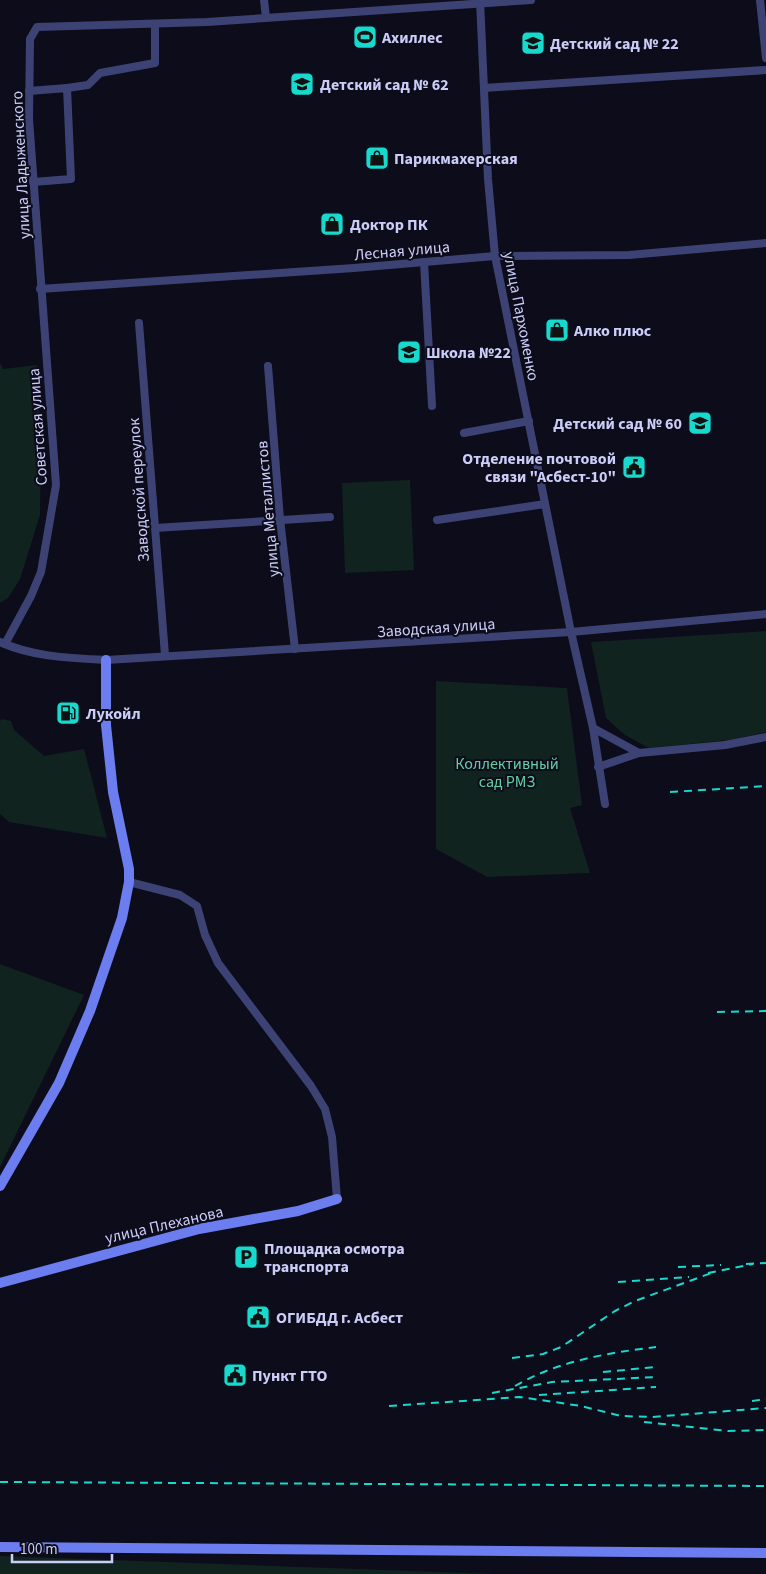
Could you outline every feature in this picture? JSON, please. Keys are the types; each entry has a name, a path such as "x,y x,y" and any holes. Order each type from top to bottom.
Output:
{"street":[{"path":"264,0 266,18"},
{"path":"29,91 88,85 100,73 155,63 155,24 531,0"},
{"path":"760,0 766,58"},
{"name":"улица Пархоменко","path":"480,2 488,179 495,256 571,632 593,728 605,804"},
{"name":"улица Ладыженского","path":"40,289 29,91 30,39 38,27 155,24"},
{"path":"484,88 766,70"},
{"path":"33,182 71,179 67,88"},
{"name":"Лесная улица","path":"40,289 495,256 629,255 766,243"},
{"path":"424,262 432,406"},
{"name":"Советская улица","path":"3,643 31,596 41,572 56,485 40,289"},
{"name":"Заводской переулок","path":"139,323 165,655"},
{"name":"улица Металлистов","path":"268,366 280,519 295,649"},
{"path":"464,433 528,420"},
{"path":"437,520 545,504"},
{"path":"155,528 330,517"},
{"name":"Заводская улица","path":"3,643 17,650 44,655 106,660 571,632 766,614"},
{"path":"0,1186 59,1083 86,1020 122,918 130,882 113,792 106,725 106,660"},
{"path":"593,728 638,753"},
{"path":"598,767 638,753 725,745 766,738"},
{"path":"130,882 180,895 197,906 205,934 218,963 311,1086 325,1109 332,1137 337,1199"},
{"name":"улица Плеханова","path":"0,1282 199,1229 298,1211 337,1199"},
{"path":"0,1547 766,1554"}],"green space":[{"path":"0,363 3,369 37,365 41,442 40,515 20,579 8,598 0,603"},
{"path":"410,480 414,570 345,573 342,483"},
{"path":"766,631 766,732 729,740 649,748 625,735 606,718 591,642"},
{"name":"Коллективный сад РМЗ","path":"436,681 567,688 582,805 570,808 590,873 487,877 436,849"},
{"path":"2,719 11,721 14,730 44,756 84,749 107,838 9,822 0,814 0,721"},
{"path":"0,964 84,995 0,1167"},
{"path":"0,1556 494,1574 0,1574"}],"railway":[{"path":"670,792 766,786"},
{"path":"717,1012 766,1011"},
{"path":"746,1264 766,1263"},
{"path":"708,1273 753,1264"},
{"path":"678,1267 721,1265"},
{"path":"512,1358 543,1354 561,1347 615,1311 635,1301 714,1272"},
{"path":"618,1282 689,1277"},
{"path":"515,1386 548,1370 583,1359 656,1347"},
{"path":"603,1372 655,1367"},
{"path":"492,1393 552,1382 656,1377"},
{"path":"539,1395 656,1387"},
{"path":"389,1406 520,1397 581,1406 621,1416 652,1417 766,1408"},
{"path":"752,1401 766,1399"},
{"path":"644,1422 728,1431 766,1430"},
{"path":"0,1482 766,1486"}],"place":[{"name":"Ахиллес","path":"365,37"},
{"name":"Детский сад № 22","path":"533,43"},
{"name":"Детский сад № 62","path":"302,84"},
{"name":"Парикмахерская","path":"377,158"},
{"name":"Доктор ПК","path":"332,224"},
{"name":"Алко плюс","path":"557,330"},
{"name":"Школа №22","path":"409,352"},
{"name":"Детский сад № 60","path":"700,423"},
{"name":"Отделение почтовой связи \"Асбест-10\"","path":"634,467"},
{"name":"Лукойл","path":"68,713"},
{"name":"Площадка осмотра транспорта","path":"246,1257"},
{"name":"ОГИБДД г. Асбест","path":"258,1317"},
{"name":"Пункт ГТО","path":"235,1375"}]}
